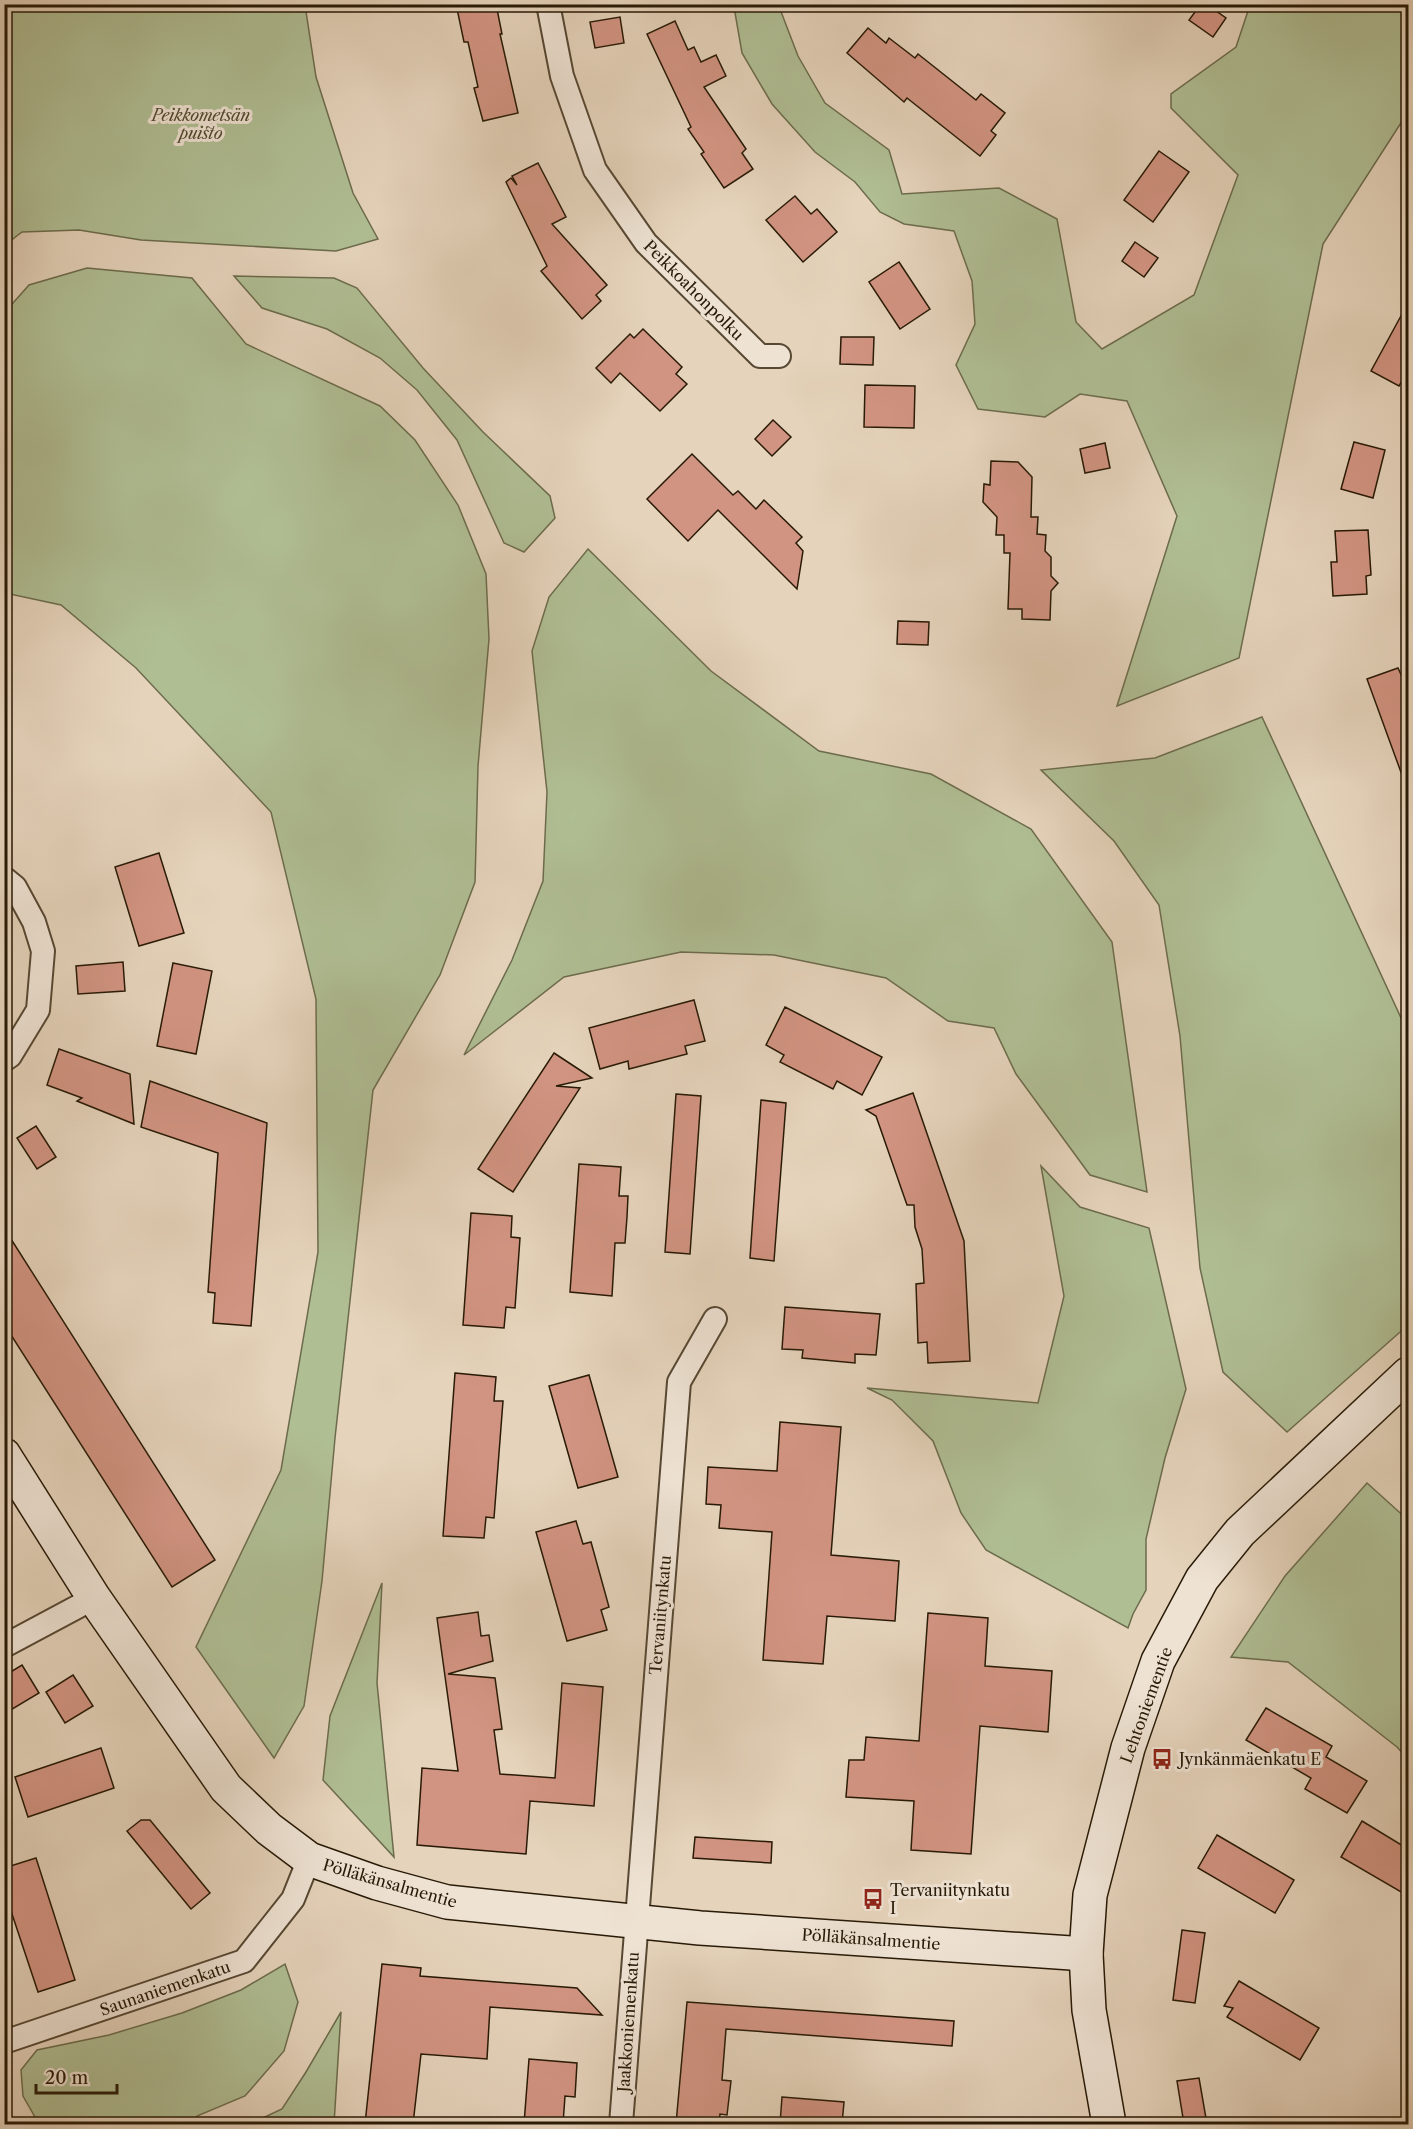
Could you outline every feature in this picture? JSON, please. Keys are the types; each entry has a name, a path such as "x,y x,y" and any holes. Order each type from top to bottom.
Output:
{"street":[{"name":"Peikkoahonpolku","path":"548,4 562,76 595,170 646,243 760,356 779,356"},
{"path":"4,878 15,886 34,922 43,951 38,1010 10,1056 4,1060"},
{"name":"Tervaniitynkatu","path":"635,1920 679,1382 715,1319"},
{"name":"Lehtoniementie","path":"1109,2124 1089,2010 1086,1954 1090,1894 1128,1748 1158,1661 1202,1579 1240,1532 1408,1374"},
{"name":"Pölläkänsalmentie","path":"4,1455 94,1598 226,1788 269,1829 309,1859 447,1902 712,1929 1086,1954"},
{"path":"4,1646 94,1598"},
{"name":"Saunaniemenkatu","path":"4,2042 244,1961 293,1899 309,1859"},
{"name":"Jaakkoniemenkatu","path":"621,2124 635,1920"}],"green space":[{"path":"769,4 780,9 798,56 825,103 889,150 902,194 999,188 1057,219 1076,322 1102,349 1194,295 1238,175 1171,108 1171,94 1236,47 1250,5 1408,5 1408,112 1323,244 1239,658 1117,706 1177,516 1127,401 1080,394 1045,417 978,409 956,365 975,324 972,281 954,231 904,224 880,212 855,182 815,152 772,104 742,53 734,7"},
{"name":"Peikkometsän puisto","path":"4,5 305,5 316,77 353,193 378,239 336,251 141,240 79,230 22,232 5,245"},
{"path":"87,268 192,278 246,344 380,406 415,440 458,505 486,574 489,639 478,766 475,882 440,975 373,1090 335,1438 322,1581 304,1706 274,1758 196,1647 281,1470 318,1252 316,999 271,812 136,668 61,605 5,593 5,312 29,285"},
{"path":"234,276 334,278 357,288 423,368 483,432 550,496 555,518 524,552 504,543 457,440 417,390 380,358 327,329 262,308"},
{"path":"588,549 711,671 819,751 931,774 1031,829 1112,942 1147,1192 1090,1175 1016,1074 994,1028 948,1021 886,978 774,955 681,952 564,977 464,1055 512,960 543,881 547,792 532,651 549,597"},
{"path":"1262,717 1408,1033 1408,1325 1287,1432 1223,1372 1200,1268 1180,1036 1159,905 1114,841 1041,770 1155,758"},
{"path":"1041,1166 1080,1207 1149,1228 1186,1389 1165,1458 1146,1539 1146,1590 1128,1628 986,1550 961,1513 933,1441 892,1400 867,1388 1038,1403 1064,1296"},
{"path":"1367,1483 1408,1520 1408,1759 1397,1747 1288,1662 1231,1657 1285,1576"},
{"path":"382,1583 377,1683 394,1857 323,1780 330,1716"},
{"path":"285,1964 298,2002 284,2051 245,2096 197,2116 193,2124 39,2124 23,2096 21,2070 37,2050 109,2035 182,2013 241,1990"},
{"path":"341,2012 334,2124 250,2124 282,2109"}],"building":[{"path":"456,4 496,4 502,34 500,34 518,113 483,121 474,88 478,87 468,42 464,42"},
{"path":"1201,4 1206,4 1226,18 1213,37 1189,20"},
{"path":"620,17 624,43 595,48 590,22"},
{"path":"675,21 688,50 694,47 701,62 716,55 726,76 704,87 746,149 742,153 753,169 724,188 701,154 704,152 688,129 691,127 647,34"},
{"path":"868,28 886,43 889,38 915,58 918,54 976,100 981,94 1005,113 991,131 996,135 980,156 907,98 904,102 847,53"},
{"path":"1159,151 1189,172 1153,222 1124,200"},
{"path":"538,163 566,217 552,224 607,285 596,295 601,301 582,319 541,271 547,266 506,182 511,178 517,185 512,176"},
{"path":"795,196 811,214 817,209 837,232 803,262 766,220"},
{"path":"1135,242 1158,258 1144,277 1122,261"},
{"path":"899,262 930,309 900,329 869,282"},
{"path":"1408,303 1408,370 1399,386 1371,371"},
{"path":"643,329 682,367 676,374 687,384 660,411 620,373 611,383 596,368 630,334 634,338"},
{"path":"841,337 874,337 873,365 840,364"},
{"path":"865,385 915,386 914,428 864,427"},
{"path":"773,420 791,437 772,456 755,439"},
{"path":"1354,442 1385,450 1373,498 1341,489"},
{"path":"1105,443 1110,468 1085,473 1080,449"},
{"path":"692,454 733,495 738,491 756,509 764,500 802,537 796,543 803,551 797,589 718,510 688,541 647,499"},
{"path":"991,461 1018,462 1032,477 1031,517 1038,517 1037,534 1046,535 1045,551 1051,557 1051,576 1058,583 1051,591 1050,620 1022,619 1022,609 1008,609 1010,553 1004,553 1004,535 996,535 997,517 983,502 984,484 990,485"},
{"path":"1368,530 1371,575 1366,576 1367,594 1333,596 1331,562 1337,562 1335,531"},
{"path":"898,621 929,622 928,645 897,644"},
{"path":"1398,668 1404,681 1408,680 1408,786 1406,786 1367,679"},
{"path":"159,853 184,933 139,946 115,867"},
{"path":"123,962 125,991 78,994 76,966"},
{"path":"173,963 212,971 196,1054 157,1046"},
{"path":"694,1000 705,1041 685,1046 687,1054 629,1069 628,1061 600,1069 589,1028"},
{"path":"785,1007 882,1057 862,1095 837,1081 833,1089 780,1062 784,1055 766,1045"},
{"path":"59,1049 130,1074 134,1124 77,1101 82,1098 47,1085"},
{"path":"554,1053 592,1078 556,1086 580,1088 513,1192 478,1169"},
{"path":"150,1081 267,1123 251,1326 213,1323 215,1293 208,1292 218,1153 141,1127"},
{"path":"913,1093 964,1241 970,1361 928,1363 927,1342 918,1343 916,1284 924,1283 922,1249 915,1227 914,1205 907,1205 876,1116 866,1110"},
{"path":"676,1094 701,1096 690,1254 665,1252"},
{"path":"761,1100 786,1103 774,1261 750,1258"},
{"path":"36,1126 56,1157 37,1169 17,1138"},
{"path":"579,1164 621,1167 619,1196 628,1196 627,1217 625,1243 615,1243 612,1296 570,1292"},
{"path":"471,1213 512,1216 511,1237 520,1238 515,1308 506,1307 504,1328 463,1325"},
{"path":"4,1228 215,1560 172,1587 4,1324"},
{"path":"785,1307 880,1314 876,1355 855,1354 855,1363 802,1358 803,1350 782,1349"},
{"path":"455,1373 496,1377 494,1401 503,1401 494,1518 486,1517 484,1538 443,1536"},
{"path":"589,1375 618,1477 578,1488 549,1386"},
{"path":"780,1422 841,1427 831,1555 899,1561 895,1621 827,1616 823,1664 763,1660 772,1532 719,1528 721,1505 706,1504 708,1467 777,1471"},
{"path":"576,1521 583,1544 591,1542 609,1607 601,1610 607,1630 567,1641 536,1532"},
{"path":"478,1612 481,1636 489,1635 493,1661 448,1674 495,1678 502,1729 494,1730 500,1774 555,1778 562,1683 603,1687 594,1806 530,1801 526,1854 417,1845 422,1768 458,1771 437,1618"},
{"path":"928,1613 988,1618 985,1666 1052,1671 1048,1732 980,1726 971,1854 911,1850 914,1801 846,1797 849,1760 864,1760 866,1737 919,1741"},
{"path":"22,1665 39,1693 4,1714 4,1676"},
{"path":"73,1675 93,1706 65,1723 46,1692"},
{"path":"1266,1708 1332,1746 1326,1757 1367,1781 1347,1813 1305,1789 1311,1778 1246,1740"},
{"path":"101,1748 114,1788 28,1817 15,1777"},
{"path":"141,1820 150,1820 210,1893 191,1909 127,1831"},
{"path":"1362,1821 1408,1849 1408,1896 1341,1857"},
{"path":"1217,1835 1294,1880 1275,1913 1198,1868"},
{"path":"695,1837 772,1842 771,1863 693,1858"},
{"path":"36,1858 75,1980 38,1992 4,1890 4,1868"},
{"path":"1182,1930 1205,1933 1195,2003 1173,2000"},
{"path":"382,1964 421,1968 420,1976 577,1988 602,2015 490,2007 487,2059 421,2054 413,2124 365,2124"},
{"path":"1239,1981 1319,2028 1300,2060 1227,2017 1233,2008 1224,2006"},
{"path":"687,2002 954,2021 952,2046 726,2029 722,2080 731,2081 727,2115 720,2114 719,2124 676,2124"},
{"path":"529,2059 577,2063 575,2097 565,2096 563,2124 524,2124"},
{"path":"1199,2078 1207,2124 1184,2124 1177,2081"},
{"path":"782,2097 844,2102 842,2124 780,2124"}],"place":[{"name":"Jynkänmäenkatu E","path":"1162,1759"},
{"name":"Tervaniitynkatu I","path":"873,1899"}]}
